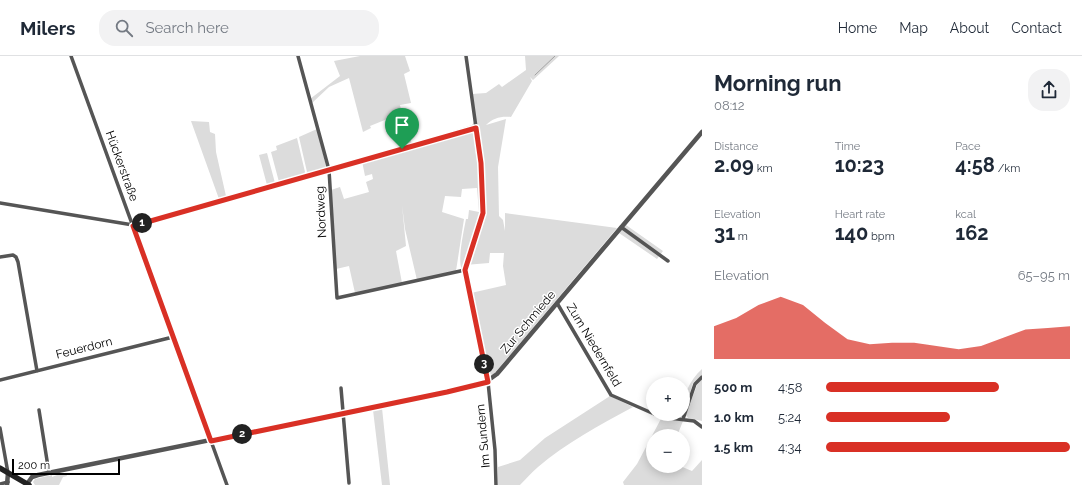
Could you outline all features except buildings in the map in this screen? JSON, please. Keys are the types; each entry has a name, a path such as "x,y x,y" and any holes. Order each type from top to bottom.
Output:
{"main road":[{"path":"0,468 28,484"}],"street":[{"name":"Hückerstraße","path":"71,56 227,485"},
{"name":"Nordweg","path":"298,56 328,170 337,298 465,270"},
{"name":"Im Sundern","path":"466,56 481,163 483,213 465,270 488,382 495,450 496,485"},
{"path":"0,203 133,226 476,128"},
{"name":"Zur Schmiede","path":"488,382 702,132"},
{"path":"621,227 668,261"},
{"path":"0,257 12,255 16,257 18,262 37,370"},
{"name":"Zum Niedernfeld","path":"557,302 611,395 646,410"},
{"name":"Feuerdorn","path":"0,380 173,337"},
{"path":"690,399 695,384 702,377"},
{"path":"28,484 35,476 342,414 488,382"},
{"path":"341,388 349,483"},
{"path":"39,410 50,473"},
{"name":"Zum Niedernfeld","path":"690,420 698,422 702,427"},
{"path":"0,428 8,473 7,483 0,484"}],"shaded area":[{"path":"360,56 405,56 410,71 404,74 411,103 400,105 402,113 370,126 371,128 363,132 349,78 329,87 311,104 310,99 340,76 334,61"},
{"path":"525,56 559,56 533,80 530,77 532,81 511,117 497,118 486,125 506,119 498,167 499,216 503,220 505,231 505,213 617,228 493,375 488,374 471,293 506,285 503,266 504,253 490,253 489,263 465,265 462,269 460,259 461,245 469,210 479,212 477,188 462,189 461,197 445,196 442,212 464,219 456,271 417,280 405,229 402,205 406,246 396,251 402,283 355,293 349,266 336,269 331,190 340,187 344,199 369,192 366,182 373,179 372,174 365,176 362,161 413,149 411,144 403,146 398,130 406,127 412,144 472,125 476,119 472,94 486,93 499,84 502,87 526,70"},
{"path":"191,121 209,122 210,132 215,134 216,152 226,196 219,199"},
{"path":"317,129 326,166 325,168 310,173 307,172 299,137"},
{"path":"297,138 305,172 304,174 279,182 271,152 277,150 276,146"},
{"path":"267,153 275,183 267,185 259,155"},
{"path":"626,225 663,251 657,259 619,233"},
{"path":"702,369 702,375 693,383 690,392 690,383"},
{"path":"702,379 702,421 690,418 690,404 697,385"},
{"path":"610,396 633,407 560,450 538,467 520,485 498,485 498,467 520,460 545,438"},
{"path":"382,408 390,485 382,485 373,410"},
{"path":"660,421 683,421 680,429 656,429"},
{"path":"646,447 646,473 690,473 690,470 692,471 702,460 702,485 624,485 623,482 637,464"},
{"path":"66,473 67,476 63,477 59,485 35,485 33,482 35,479 52,475 52,477"}],"waterway":[{"path":"535,75 555,56"}],"route":[{"path":"476,128 481,163 483,213 465,270 488,382 477,386 211,441 182,357 173,337 133,226 402,149 476,128"}]}
